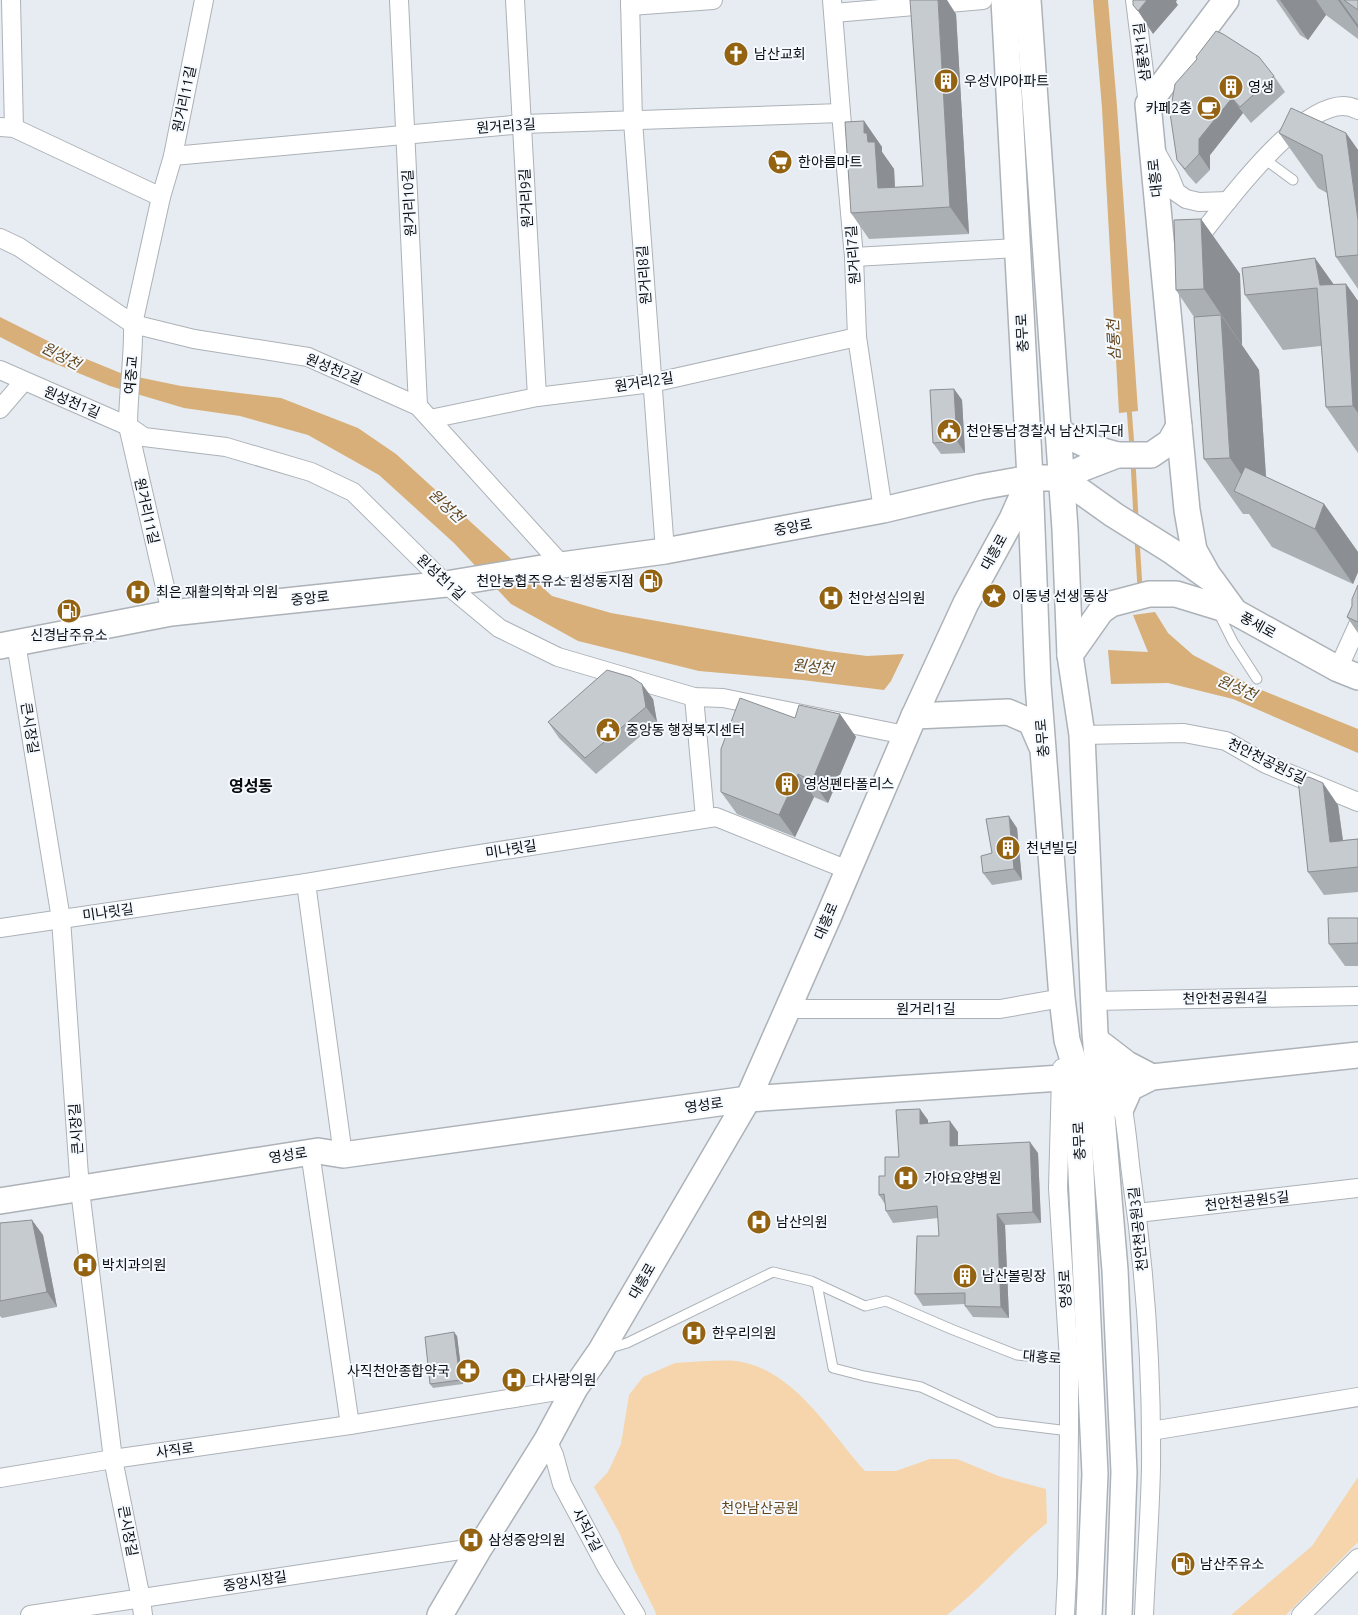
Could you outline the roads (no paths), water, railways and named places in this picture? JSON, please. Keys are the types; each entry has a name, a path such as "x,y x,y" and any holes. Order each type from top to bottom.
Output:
{"street":[{"path":"11,0 7,128 161,198"},
{"name":"원거리11길","path":"133,332 204,0"},
{"name":"원거리10길","path":"399,0 418,406"},
{"name":"원거리9길","path":"515,0 537,397"},
{"path":"630,3 713,0"},
{"path":"833,6 984,0"},
{"name":"충무로","path":"1004,0 1030,478 1038,684 1062,998 1067,1040 1074,1063 1077,1086 1095,1474 1088,1615"},
{"name":"충무로","path":"1028,0 1062,478 1070,655 1082,735 1093,1001 1098,1038 1116,1270 1124,1472 1119,1615"},
{"name":"삼룡천1길","path":"1136,0 1148,104"},
{"path":"1148,104 1226,0"},
{"name":"원거리8길","path":"630,3 633,121 665,551"},
{"name":"원거리7길","path":"833,6 854,257 857,337 883,510"},
{"name":"대흥로","path":"1148,104 1187,510 1194,550 1211,579"},
{"path":"1165,280 1263,158 1304,122 1332,107 1352,107 1358,110"},
{"name":"원거리3길","path":"172,156 522,124 841,113"},
{"path":"1152,146 1170,176 1176,192 1186,199 1199,202 1228,202"},
{"name":"원성천2길","path":"0,238 18,247 133,332 194,339 308,357 418,406 558,565"},
{"path":"854,257 1017,248"},
{"name":"여중교","path":"128,408 133,332"},
{"name":"원거리2길","path":"430,419 537,397 652,382 857,337"},
{"name":"원성천1길","path":"0,370 128,426 144,437 226,447 311,472 353,492 446,584 499,628 558,657 694,697 723,698 909,725"},
{"path":"0,409 24,381"},
{"name":"원거리11길","path":"128,408 128,426 170,612"},
{"path":"1062,478 1093,448 1117,455 1152,455 1170,442 1179,426"},
{"path":"1059,432 1086,455"},
{"name":"대흥로","path":"440,1615 480,1547 548,1440 575,1388 600,1352 748,1099 909,725 966,603 1012,519 1030,478"},
{"name":"중앙로","path":"8,644 170,612 446,584 558,565 665,551 883,510 971,489 1030,478 1062,478"},
{"name":"풍세로","path":"1062,478 1211,579 1225,609 1348,673"},
{"path":"971,489 988,491 998,495 1004,503 1006,516 999,543"},
{"path":"1070,655 1102,611 1111,604 1149,594 1176,594 1225,609"},
{"path":"1348,673 1358,625"},
{"name":"큰시장길","path":"8,644 61,919 80,1190 113,1459 142,1607"},
{"path":"694,697 710,818 848,870"},
{"path":"909,725 1008,712 1032,722 1043,750"},
{"name":"천안천공원5길","path":"1082,735 1184,733 1226,741 1266,764 1358,802"},
{"name":"미나릿길","path":"0,928 306,883 710,818"},
{"path":"306,883 343,1156"},
{"name":"천안천공원4길","path":"1093,1001 1358,996"},
{"name":"원거리1길","path":"788,1009 1000,1009 1062,998"},
{"path":"1098,1038 1127,1064 1152,1078"},
{"name":"천안천공원3길","path":"1098,1038 1117,1079 1122,1106 1137,1213 1147,1319 1151,1470 1144,1615"},
{"path":"1061,1078 1067,1040"},
{"path":"1122,1106 1130,1088 1152,1078 1358,1055"},
{"name":"영성로","path":"0,1201 80,1190 310,1152 318,1151 343,1156 748,1099 1061,1078 1058,1188 1069,1360 1070,1431 1067,1575 1064,1615"},
{"path":"310,1152 350,1425"},
{"name":"천안천공원5길","path":"1137,1213 1358,1188"},
{"name":"사직로","path":"0,1478 113,1459 350,1425 575,1388"},
{"path":"1151,1431 1358,1397"},
{"name":"사직2길","path":"548,1440 562,1484 607,1568 636,1615"},
{"name":"중앙시장길","path":"30,1615 142,1607 480,1547"},
{"path":"1301,1615 1358,1558"}],"lane":[{"path":"1263,158 1293,180"},
{"path":"1225,609 1233,642 1257,678"},
{"name":"대흥로","path":"600,1352 627,1343 773,1272 811,1281 865,1306 886,1301 951,1330 1017,1355 1069,1360"},
{"path":"817,1284 833,1368 864,1376 921,1386 996,1422 1070,1431"}],"water":[{"path":"1093,0 1108,0 1138,411 1119,413 1102,108"},
{"name":"원성천","path":"0,317 74,354 123,374 181,386 281,398 358,428 396,454 552,596 611,613 828,651 867,656 904,654 891,681 884,690 802,680 699,671 578,641 511,604 454,543 379,475 308,435 240,416 184,408 110,386 39,357 0,337"},
{"name":"원성천","path":"1155,612 1168,633 1193,655 1254,687 1358,729 1358,753 1233,699 1168,683 1111,684 1108,650 1148,652 1133,615"}],"waterway":[{"name":"삼룡천","path":"1129,407 1132,448"},
{"name":"삼룡천","path":"1133,462 1136,518"},
{"name":"삼룡천","path":"1137,539 1140,588"}],"place":[{"name":"남산교회","path":"736,54"},
{"name":"우성VIP아파트","path":"946,81"},
{"name":"영생","path":"1231,87"},
{"name":"카페2층","path":"1209,108"},
{"name":"한아름마트","path":"780,162"},
{"name":"천안동남경찰서 남산지구대","path":"949,431"},
{"name":"천안농협주유소 원성동지점","path":"651,581"},
{"name":"최은 재활의학과 의원","path":"138,592"},
{"name":"이동녕 선생 동상","path":"994,596"},
{"name":"천안성심의원","path":"831,598"},
{"name":"신경남주유소","path":"69,611"},
{"name":"중앙동 행정복지센터","path":"608,730"},
{"name":"영성펜타폴리스","path":"787,784"},
{"name":"천년빌딩","path":"1008,848"},
{"name":"가야요양병원","path":"906,1178"},
{"name":"남산의원","path":"759,1222"},
{"name":"박치과의원","path":"85,1265"},
{"name":"남산볼링장","path":"965,1276"},
{"name":"한우리의원","path":"694,1333"},
{"name":"사직천안종합약국","path":"468,1371"},
{"name":"다사랑의원","path":"514,1380"},
{"name":"삼성중앙의원","path":"471,1540"},
{"name":"남산주유소","path":"1183,1564"}],"district":[{"name":"영성동","path":"251,786"}],"park label":[{"name":"천안남산공원","path":"760,1508"}]}
